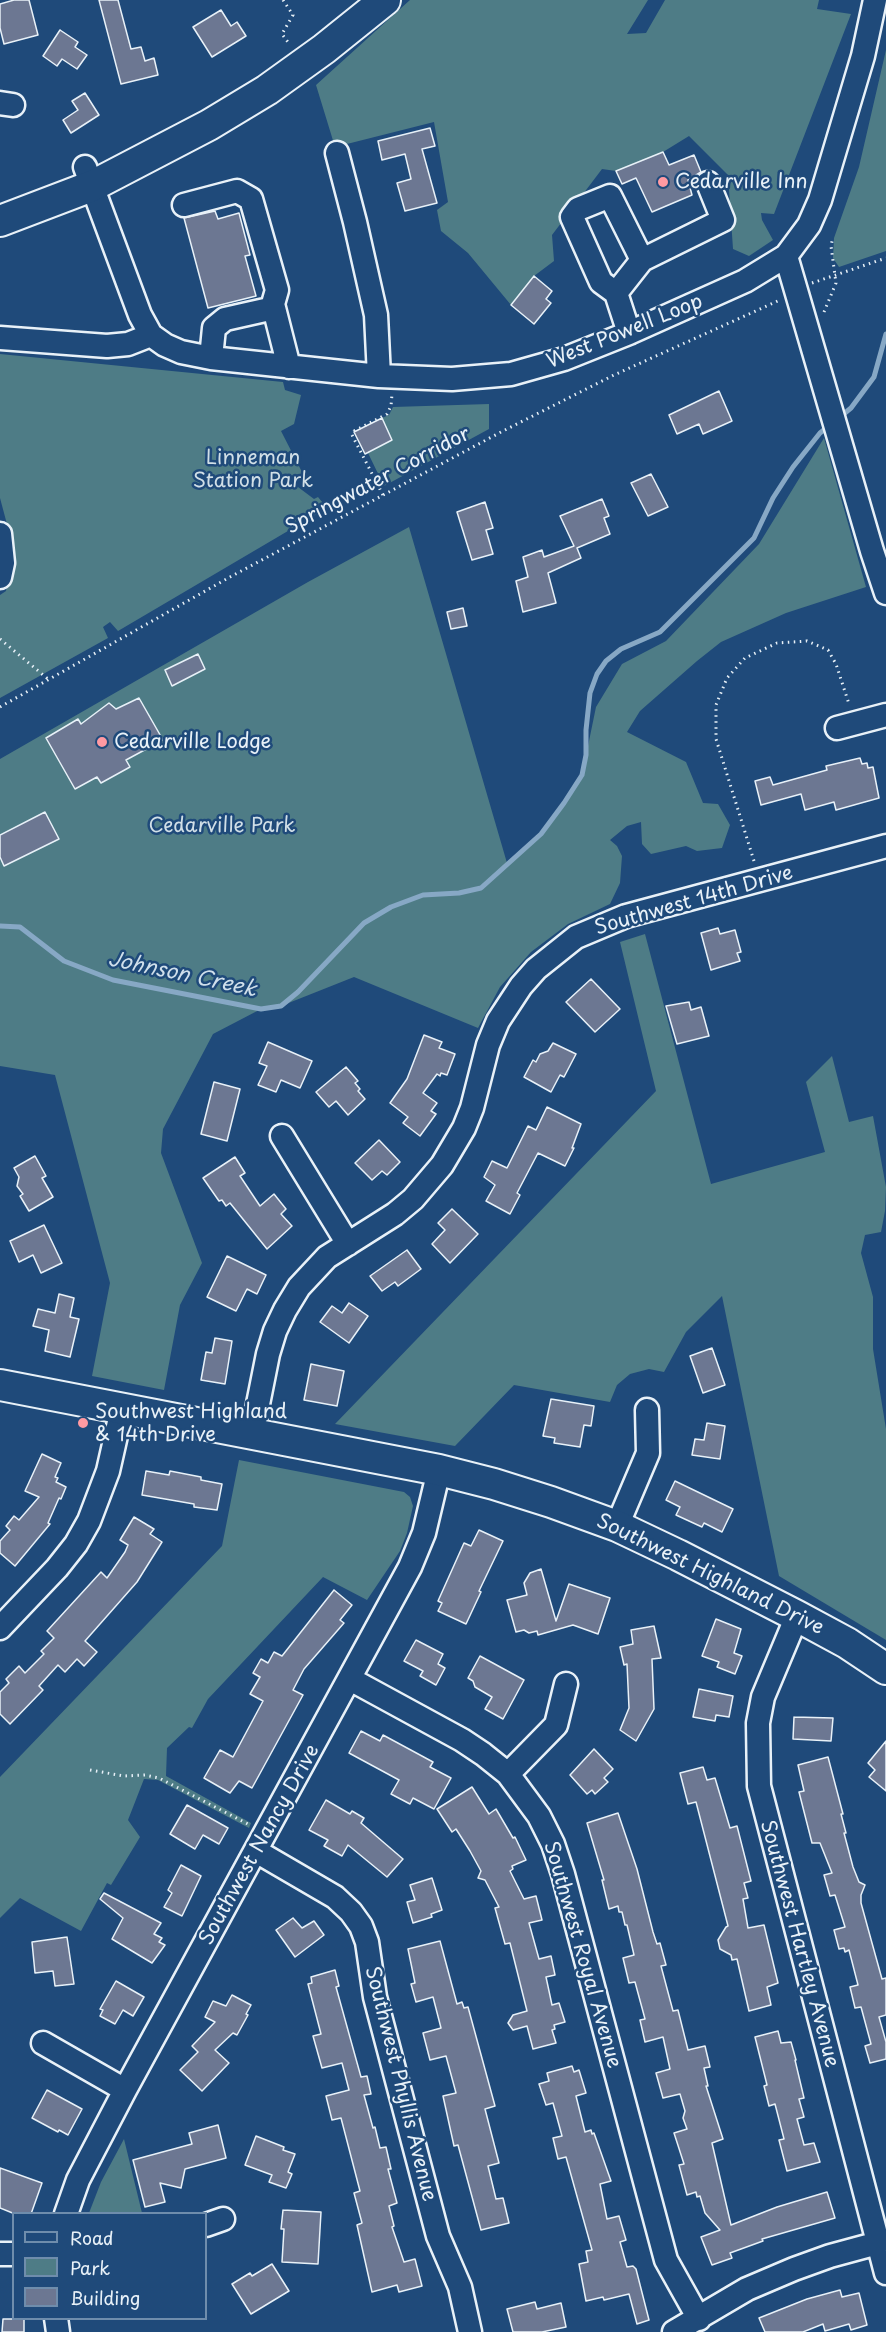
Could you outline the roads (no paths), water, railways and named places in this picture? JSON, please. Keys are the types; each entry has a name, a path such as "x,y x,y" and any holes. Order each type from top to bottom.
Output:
{"main road":[{"path":"0,200 89,177 135,145 264,71 352,0"},
{"path":"0,221 89,177 200,130 267,90 324,49 385,0"},
{"name":"Southwest Highland Drive","path":"0,1385 439,1470 551,1502 617,1526 678,1555 847,1643 886,1669"}],"street":[{"name":"West Powell Loop","path":"151,335 181,352 211,358 289,367 386,377 452,379 512,374 564,359 746,281 786,256 808,225 820,200 863,56 874,0"},
{"path":"337,153 376,315 386,377"},
{"path":"0,338 107,346 128,344 151,335 140,315 89,177"},
{"path":"616,293 642,260 723,220 708,183"},
{"path":"184,205 237,191 251,199 277,290 273,304 289,367"},
{"path":"629,333 616,293 601,282 572,217 578,209 610,196 642,260"},
{"path":"786,256 886,593"},
{"path":"211,358 214,328 225,319 274,308"},
{"path":"0,534 3,563 0,577"},
{"path":"846,725 886,716"},
{"name":"Southwest 14th Drive","path":"252,1434 268,1354 275,1331 299,1287 327,1257 395,1214 413,1199 442,1166 464,1128 472,1108 488,1045 498,1021 521,986 556,951 576,937 626,916 886,846"},
{"path":"282,1136 348,1244"},
{"path":"0,1628 57,1568 90,1521 108,1471 122,1409"},
{"path":"617,1526 648,1453 647,1410"},
{"name":"Southwest Nancy Drive","path":"67,2212 78,2180 125,2090 418,1550 439,1470"},
{"name":"Southwest Hartley Avenue","path":"797,1616 761,1706 757,1752 759,1785 886,2273"},
{"name":"Southwest Royal Avenue","path":"350,1679 462,1740 508,1774 539,1816 556,1854 658,2235 673,2274 699,2319"},
{"path":"508,1774 556,1725 566,1684"},
{"name":"Southwest Phyllis Avenue","path":"261,1842 335,1898 351,1912 361,1926 367,1942 375,1997 438,2236 459,2287 470,2332"},
{"path":"43,2043 125,2090"},
{"path":"674,2332 747,2289 830,2256 878,2243"}],"waterway":[{"name":"Johnson Creek","path":"840,417 851,408 874,377 886,334"},
{"name":"Johnson Creek","path":"0,926 20,927 64,961 113,980 261,1009 281,1006 298,992 364,923 391,907 423,895 459,893 481,888 541,834 582,775 586,755 590,693 597,674 606,661 621,649 660,632 754,538 773,498 793,467 820,433 830,425"}],"place":[{"name":"Cedarville Inn","path":"663,182"},
{"name":"Cedarville Lodge","path":"102,742"},
{"name":"Southwest Highland & 14th Drive","path":"83,1423"}],"park label":[{"name":"Linneman Station Park","path":"253,470"},
{"name":"Cedarville Park","path":"222,826"}]}
